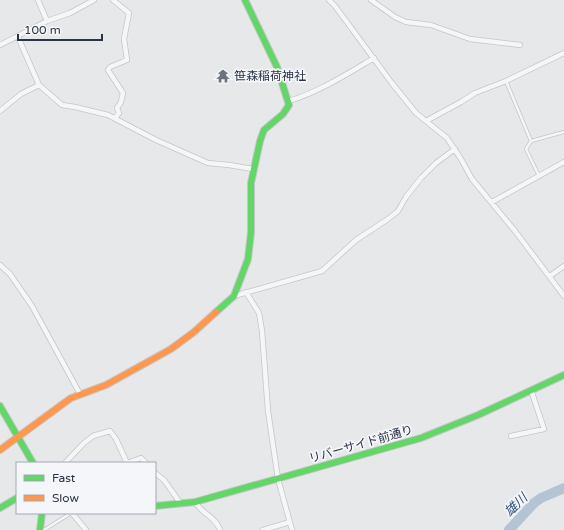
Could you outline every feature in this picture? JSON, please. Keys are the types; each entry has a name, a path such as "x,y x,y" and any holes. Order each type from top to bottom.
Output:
{"main road":[{"path":"0,450 71,398 106,385 171,349 194,332 234,296 248,259 251,232 251,183 260,141 264,130 287,109 289,105 289,101 277,67 245,0"},
{"name":"リバーサイド前通り","path":"156,506 195,502 421,438 478,415 564,375"},
{"path":"0,406 32,462"},
{"path":"0,508 16,499"},
{"path":"40,530 42,514"}],"street":[{"path":"38,0 47,21"},
{"path":"0,45 47,21 70,13 94,0"},
{"path":"113,0 129,12 124,39 127,60 110,67 108,70 123,93 121,102 117,108 119,113 115,118"},
{"path":"329,0 336,6 391,82 416,113 447,138 472,179 492,202 564,296"},
{"path":"371,0 395,17 406,22 432,25 470,39 520,45"},
{"path":"18,37 39,85 62,105 82,108 108,115 156,140 208,163 229,164 253,169"},
{"path":"426,121 475,93 506,81 564,53"},
{"path":"289,101 304,96 374,58"},
{"path":"0,111 21,94 39,85"},
{"path":"234,296 322,271 356,240 398,211 406,197 421,178 436,163 455,149"},
{"path":"492,202 564,162"},
{"path":"0,265 10,274 32,306 80,394"},
{"path":"550,276 564,266"},
{"path":"246,292 259,313 262,331 268,411 278,479 292,530"},
{"path":"511,436 544,429 531,390"},
{"path":"66,462 93,436 110,431 116,439 127,462"},
{"path":"130,462 142,458 145,462"},
{"path":"156,474 164,480 182,504"},
{"path":"195,502 197,506 214,520 220,530"},
{"path":"73,514 86,530"},
{"path":"264,530 290,522"}],"lane":[{"path":"506,81 531,141"},
{"path":"539,176 526,149 531,141 564,132"},
{"path":"40,530 44,530 70,514"}],"waterway":[{"name":"雄川","path":"509,530 534,503 541,498 564,488"}],"traffic: fast":[{"path":"216,312 234,296 248,259 251,232 251,183 260,141 264,130 283,114 289,105 277,67 245,0"},
{"path":"156,506 195,502 421,438 478,415 564,375"},
{"path":"0,406 32,462"},
{"path":"0,508 16,499"},
{"path":"40,530 42,514"}],"traffic: slow":[{"path":"0,450 71,398 106,385 171,349 194,332 216,312"}],"place":[{"name":"笹森稲荷神社","path":"223,76"}]}
